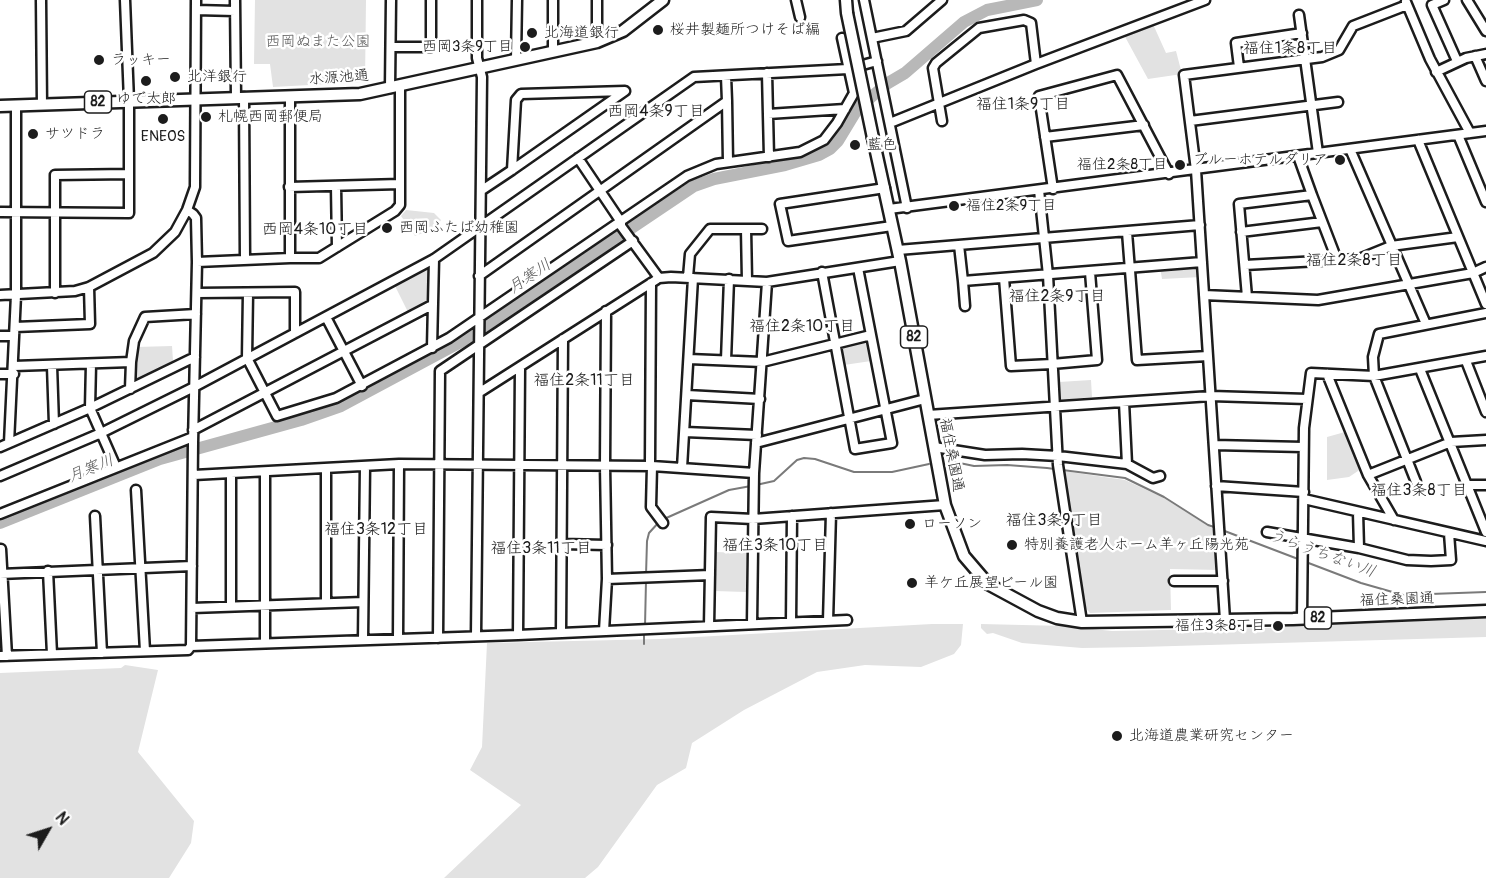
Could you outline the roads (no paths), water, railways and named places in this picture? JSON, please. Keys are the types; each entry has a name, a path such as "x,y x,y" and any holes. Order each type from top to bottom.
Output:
{"main road":[{"name":"水源池通","path":"0,106 360,94 597,42 623,31 663,0"},
{"name":"福住桑園通","path":"846,0 899,255 945,505 964,556 988,584 1038,611 1058,618 1082,622 1302,618 1486,611"}],"street":[{"path":"41,0 42,105"},
{"path":"0,212 129,213 129,101 125,0"},
{"path":"0,295 75,291 89,287 153,253 175,232 187,210 195,187 196,0"},
{"path":"235,0 245,260"},
{"path":"197,262 320,258 395,211 400,205 391,47 391,0"},
{"path":"391,47 431,47 431,0"},
{"path":"476,636 480,392 479,276 482,190 482,77 477,58 477,0"},
{"path":"516,59 517,0"},
{"path":"553,0 553,51"},
{"path":"597,0 597,42"},
{"path":"796,0 800,17"},
{"path":"864,0 907,207"},
{"path":"872,38 906,31 942,0"},
{"path":"890,123 1204,0"},
{"path":"1444,0 1432,5 1457,61"},
{"path":"1467,0 1486,31"},
{"path":"1225,620 1196,170 1184,75 1322,57 1339,50 1353,26 1406,3 1436,72 1470,133"},
{"path":"195,10 235,10"},
{"path":"1299,15 1318,153"},
{"path":"942,121 933,71 934,65 979,28 1024,20 1031,22 1036,64"},
{"path":"1239,67 1236,42 1302,33"},
{"path":"248,293 247,358 277,416 336,398 432,348 480,319 621,224 687,176 702,168 801,152 824,140 854,93 842,38"},
{"path":"1436,72 1457,61 1486,54"},
{"path":"1475,56 1486,81"},
{"path":"0,476 101,433 194,387 434,259 694,77 848,69 877,61"},
{"path":"766,73 769,157"},
{"path":"1053,189 1039,96 1117,75 1169,174"},
{"path":"726,76 728,162"},
{"path":"482,190 512,170 569,131 625,91 521,94 516,100 512,170"},
{"path":"290,96 291,258"},
{"path":"479,276 727,102"},
{"path":"1190,121 1338,102"},
{"path":"4,445 14,370 16,105"},
{"path":"768,114 845,110"},
{"path":"1045,137 1144,125"},
{"path":"889,209 1486,131"},
{"path":"1458,135 1486,202"},
{"path":"1418,140 1486,304"},
{"path":"1350,149 1426,324"},
{"path":"1298,156 1337,260"},
{"path":"578,158 632,240 655,280 651,507 661,520"},
{"path":"56,292 55,175 129,174"},
{"path":"290,186 400,184"},
{"path":"336,186 338,247"},
{"path":"885,188 780,204 788,241 892,226"},
{"path":"1039,190 1048,275 1058,465 1082,622"},
{"path":"1246,297 1239,204 1312,195"},
{"path":"187,210 196,218 197,262 191,646"},
{"path":"1241,232 1322,222"},
{"path":"480,392 655,280 691,278 767,282 858,268 899,255 959,245 1200,225"},
{"path":"682,468 689,358 690,254 710,229 762,229"},
{"path":"746,229 747,280"},
{"path":"1127,232 1137,360 1208,356"},
{"path":"1245,265 1359,259 1391,246 1458,237"},
{"path":"438,638 440,371 632,240"},
{"path":"959,245 965,306"},
{"path":"432,348 434,259"},
{"path":"963,281 1202,262"},
{"path":"1204,295 1318,300 1473,273 1486,267"},
{"path":"822,272 855,449 892,444 858,268"},
{"path":"1004,278 1011,366 1052,364 1097,360 1090,272"},
{"path":"726,360 729,279"},
{"path":"752,624 754,477 767,282"},
{"path":"0,336 15,332 90,324 89,287"},
{"path":"197,293 295,292 295,333"},
{"path":"0,514 193,437 264,393 432,305"},
{"path":"604,631 607,579 606,311"},
{"path":"130,389 134,341 145,317 196,314"},
{"path":"1416,482 1374,376 1373,357 1379,334 1486,314"},
{"path":"326,317 362,386"},
{"path":"689,358 762,362 871,335"},
{"path":"561,633 563,339"},
{"path":"1302,618 1303,447 1311,373 1374,376 1486,356"},
{"path":"4,445 90,408 195,357"},
{"path":"1466,361 1486,412"},
{"path":"0,374 14,370 52,366 131,362"},
{"path":"91,364 90,408 116,468"},
{"path":"52,366 54,424"},
{"path":"518,635 520,368"},
{"path":"1420,369 1486,532"},
{"path":"1327,374 1368,475 1394,520"},
{"path":"687,395 760,399"},
{"path":"928,415 1211,396 1307,399"},
{"path":"685,432 756,439 925,399"},
{"path":"1124,402 1127,464"},
{"path":"0,414 10,413"},
{"path":"1368,475 1451,442 1486,440"},
{"path":"1214,445 1303,447"},
{"path":"934,447 985,455 1022,454 1058,465 1127,464 1153,478 1160,476"},
{"path":"398,639 399,464"},
{"path":"194,471 231,474 399,464 652,466 754,477"},
{"path":"363,640 365,466"},
{"path":"326,468 326,603"},
{"path":"265,472 265,643"},
{"path":"231,474 231,606"},
{"path":"1468,485 1486,485"},
{"path":"1216,486 1304,495 1358,512 1486,541"},
{"path":"136,490 145,651"},
{"path":"709,626 711,517 753,519 945,505"},
{"path":"1358,512 1359,548"},
{"path":"828,621 831,513"},
{"path":"95,516 102,653"},
{"path":"791,622 792,516"},
{"path":"1267,532 1359,548 1407,560 1451,560 1449,532"},
{"path":"562,544 607,544"},
{"path":"1,549 3,656 188,650 191,646 518,635 847,620"},
{"path":"1,574 192,566"},
{"path":"48,571 52,654"},
{"path":"607,579 710,575"},
{"path":"1174,581 1223,581"},
{"path":"192,608 363,602"}],"waterway":[{"name":"月寒川","path":"0,523 160,459 301,420 341,406 468,338 694,186 714,179 785,165 819,155 830,149 838,141 858,108 888,83 905,73 964,22 987,10 1037,0"},
{"name":"うらうちない川","path":"756,485 774,481 797,460 804,458 815,459 854,472 892,472 929,464"},
{"name":"うらうちない川","path":"950,461 974,466 1007,465 1047,468 1125,478 1164,497 1208,525 1217,528"},
{"name":"うらうちない川","path":"664,519 729,490 751,486"},
{"name":"うらうちない川","path":"646,575 647,541 649,533 659,522"},
{"name":"うらうちない川","path":"1222,530 1361,583 1403,595 1486,592"},
{"name":"うらうちない川","path":"645,626 646,581"},
{"name":"うらうちない川","path":"644,632 644,644"}],"place":[{"name":"桜井製麺所つけそば編","path":"658,30"},
{"name":"北海道銀行","path":"532,33"},
{"name":"西岡3条9丁目","path":"525,47"},
{"name":"ラッキー","path":"99,60"},
{"name":"北洋銀行","path":"175,77"},
{"name":"ゆで太郎","path":"146,81"},
{"name":"札幌西岡郵便局","path":"206,117"},
{"name":"ENEOS","path":"163,119"},
{"name":"サツドラ","path":"33,134"},
{"name":"藍色","path":"855,145"},
{"name":"ブルーホテルダリア","path":"1340,160"},
{"name":"福住2条8丁目","path":"1180,165"},
{"name":"福住2条9丁目","path":"954,206"},
{"name":"西岡ふたば幼稚園","path":"387,228"},
{"name":"ローソン","path":"910,524"},
{"name":"特別養護老人ホーム羊ヶ丘陽光苑","path":"1012,545"},
{"name":"羊ケ丘展望ビール園","path":"912,583"},
{"name":"福住3条8丁目","path":"1278,626"},
{"name":"北海道農業研究センター","path":"1117,736"}],"district":[{"name":"福住1条8丁目","path":"1290,49"},
{"name":"福住1条9丁目","path":"1023,105"},
{"name":"西岡4条9丁目","path":"656,112"},
{"name":"西岡4条10丁目","path":"315,230"},
{"name":"福住2条8丁目","path":"1354,261"},
{"name":"福住2条9丁目","path":"1057,297"},
{"name":"福住2条10丁目","path":"802,327"},
{"name":"福住2条11丁目","path":"584,381"},
{"name":"福住3条8丁目","path":"1419,491"},
{"name":"福住3条9丁目","path":"1054,521"},
{"name":"福住3条12丁目","path":"376,530"},
{"name":"福住3条10丁目","path":"775,546"},
{"name":"福住3条11丁目","path":"541,549"}],"park label":[{"name":"西岡ぬまた公園","path":"318,42"}]}
